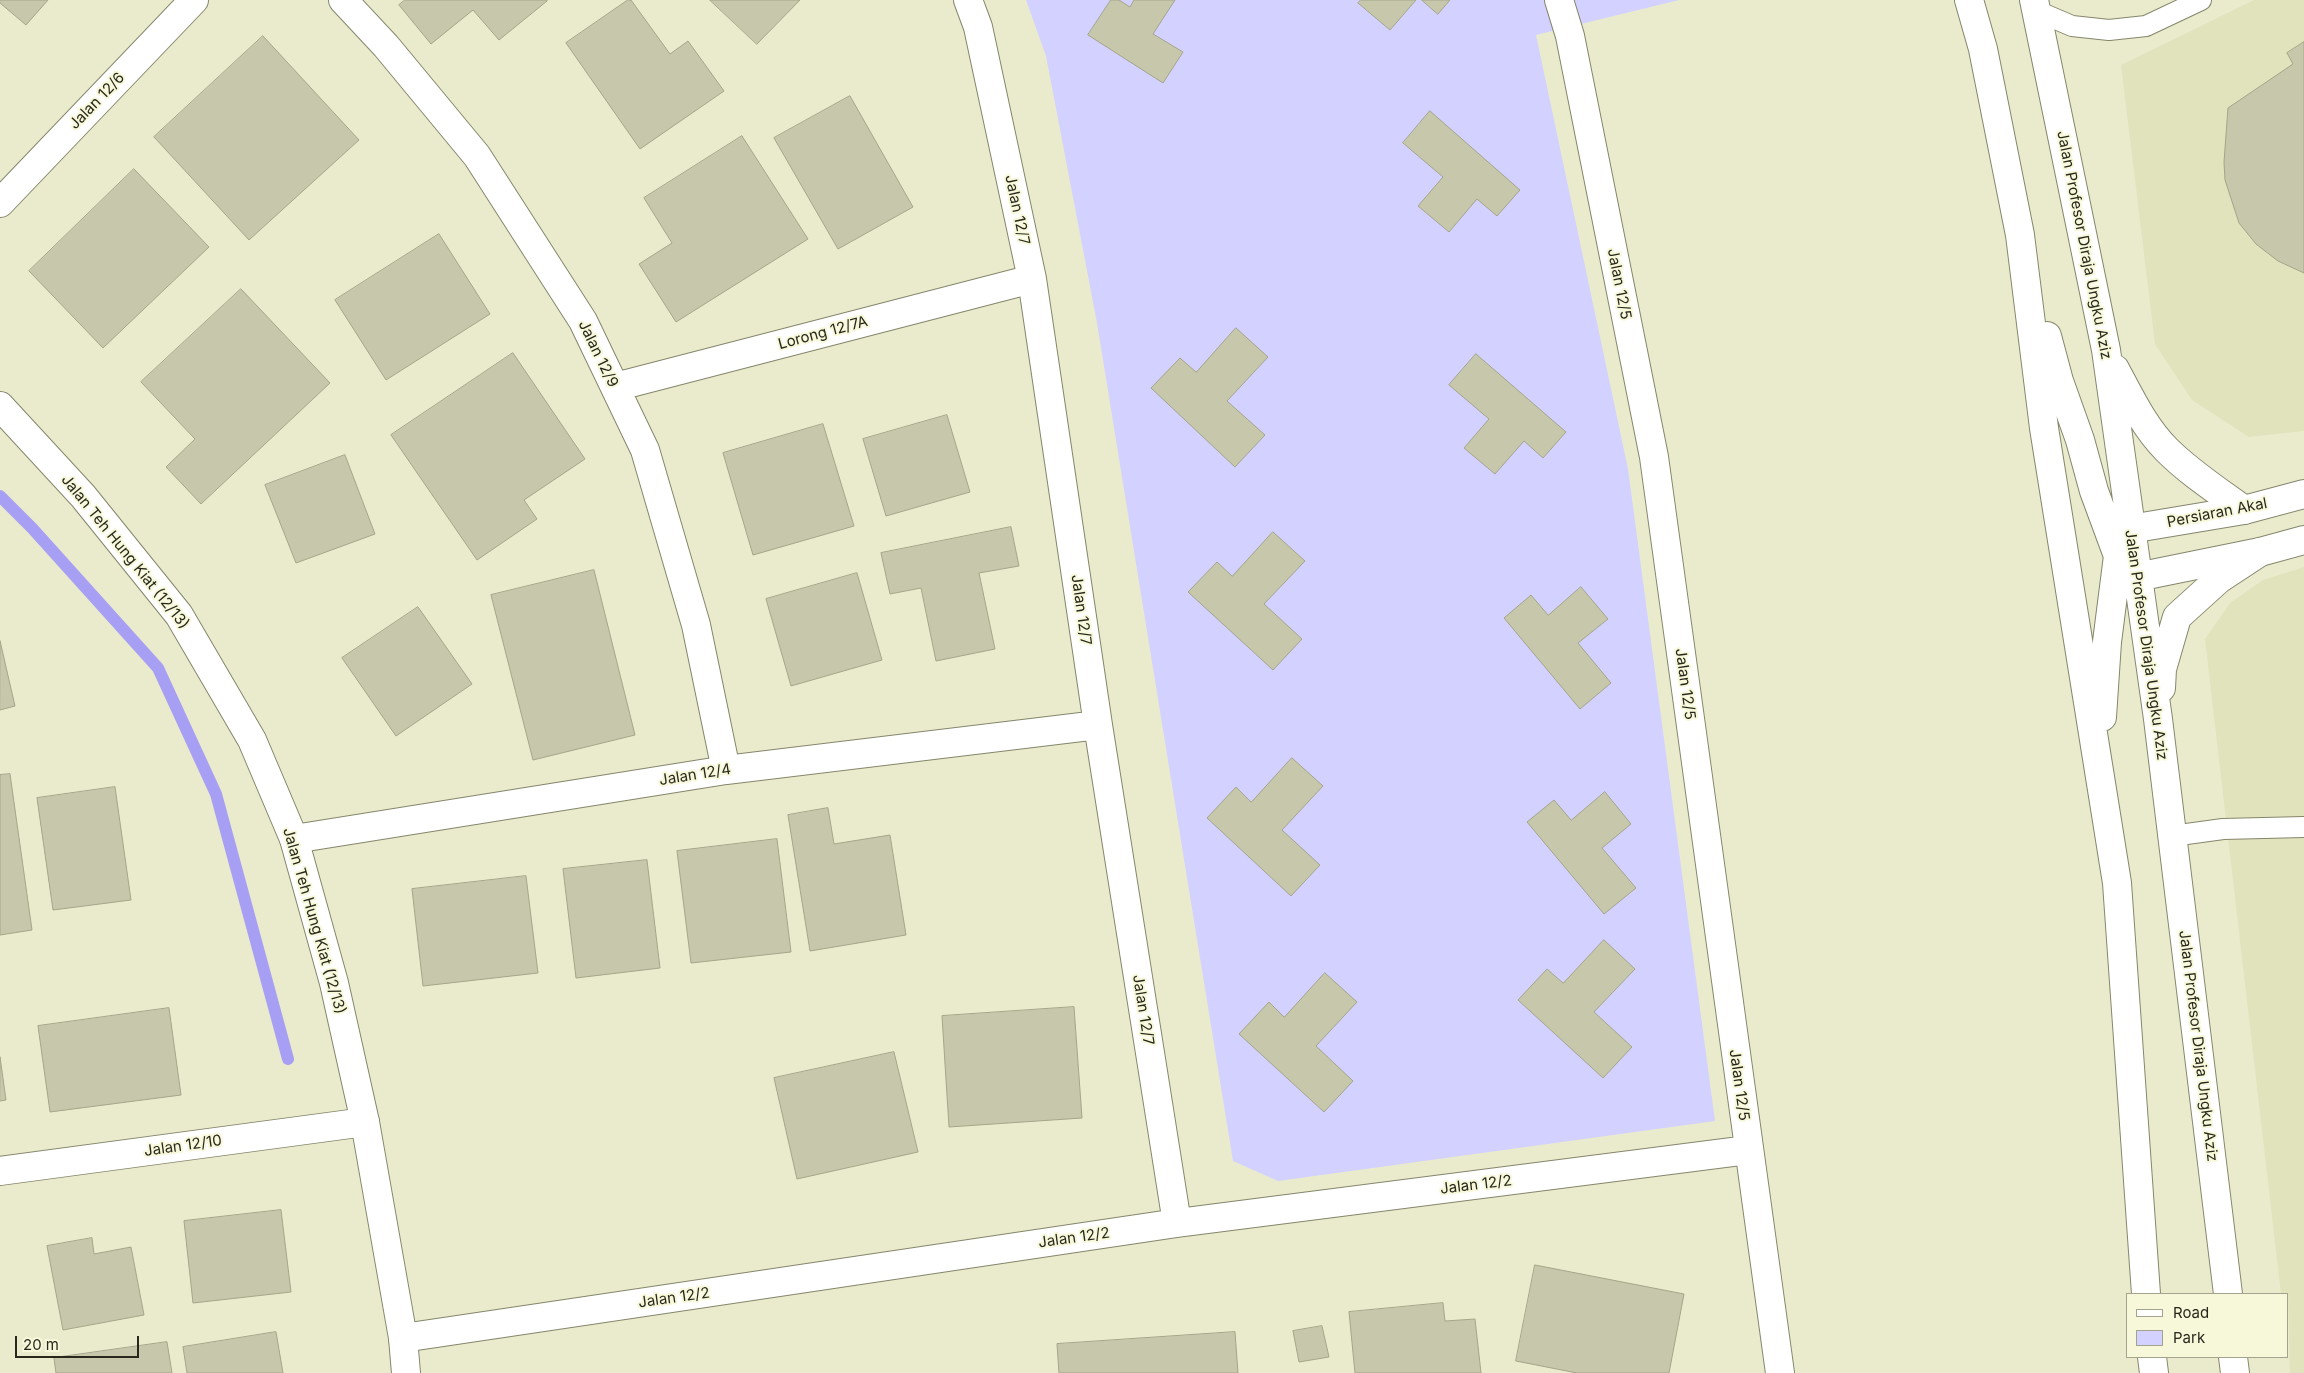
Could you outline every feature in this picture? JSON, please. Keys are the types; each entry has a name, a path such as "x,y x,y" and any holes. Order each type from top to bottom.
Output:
{"street":[{"name":"Jalan 12/6","path":"0,203 194,0"},
{"name":"Jalan 12/9","path":"343,0 386,46 477,156 582,321 645,450 696,624 726,770"},
{"name":"Jalan 12/7","path":"968,0 978,27 1032,279 1098,725 1177,1223"},
{"name":"Jalan 12/5","path":"1559,0 1570,36 1654,456 1780,1373"},
{"path":"1969,0 1982,49 2020,235 2059,381 2080,440 2094,491 2118,556 2137,577 2260,552 2304,540"},
{"name":"Jalan Profesor Diraja Ungku Aziz","path":"2036,6 2106,350 2158,719 2228,1293"},
{"path":"2020,235 2044,428 2081,646 2117,884 2146,1293"},
{"name":"Lorong 12/7A","path":"615,388 1032,279"},
{"path":"2106,350 2138,412 2167,450 2200,478 2244,510"},
{"name":"Jalan Teh Hung Kiat (12/13)","path":"0,406 83,496 179,615 252,740 294,839 334,983 365,1122 403,1338 406,1373"},
{"name":"Persiaran Akal","path":"2130,530 2244,510 2304,494"},
{"path":"2099,770 2106,642 2118,556 2130,530"},
{"path":"2158,719 2162,669 2177,617 2219,579 2260,552"},
{"name":"Jalan 12/4","path":"294,839 726,770 1098,725"},
{"name":"Jalan 12/10","path":"0,1171 365,1122"},
{"name":"Jalan 12/2","path":"403,1338 1177,1223 1748,1150"},
{"path":"2152,1358 2154,1373"},
{"path":"2233,1358 2235,1373"}],"lane":[{"path":"2036,6 2072,26 2108,30 2146,26 2201,0"},
{"path":"2172,836 2223,829 2304,827"}],"shaded area":[{"path":"2254,0 2304,0 2304,431 2249,437 2192,400 2155,344 2121,65"},
{"path":"2304,567 2304,1373 2290,1373 2289,1293 2281,1293 2205,639 2230,603 2263,580"}],"green space":[{"path":"1026,0 1679,0 1536,35 1628,469 1715,1121 1278,1181 1233,1161 1097,323 1046,56"}],"building":[{"path":"0,0 48,0 26,25 0,3"},
{"path":"405,0 547,1 499,40 473,10 431,44 399,5"},
{"path":"628,0 631,0 670,54 688,41 724,91 640,149 566,43"},
{"path":"710,0 800,0 757,44"},
{"path":"1111,0 1119,0 1130,7 1134,0 1175,0 1153,34 1183,52 1163,83 1088,35"},
{"path":"1361,0 1416,0 1390,30 1358,3"},
{"path":"1422,0 1450,0 1438,14"},
{"path":"263,36 359,140 249,240 154,137"},
{"path":"2304,42 2304,273 2278,261 2256,244 2239,223 2225,180 2224,162 2228,108 2293,64 2287,53"},
{"path":"850,96 913,207 838,249 774,138"},
{"path":"1430,111 1520,190 1497,216 1477,199 1449,232 1418,206 1443,177 1403,143"},
{"path":"742,136 808,239 676,322 639,264 672,243 644,198"},
{"path":"134,169 209,247 103,348 29,271"},
{"path":"439,234 490,314 386,380 335,300"},
{"path":"241,289 330,383 201,504 166,467 195,439 141,382"},
{"path":"1236,328 1268,357 1227,401 1265,435 1235,467 1151,388 1180,358 1196,372"},
{"path":"513,353 585,459 524,500 537,519 477,560 391,435"},
{"path":"1476,354 1566,432 1543,458 1524,441 1495,474 1464,448 1489,419 1449,385"},
{"path":"947,415 970,492 886,516 863,439"},
{"path":"823,424 854,526 753,555 723,453"},
{"path":"345,455 375,534 296,563 265,485"},
{"path":"1011,527 1019,566 979,573 995,649 936,661 921,588 890,594 881,553"},
{"path":"1273,532 1305,561 1264,604 1302,639 1273,670 1188,592 1217,562 1232,576"},
{"path":"594,570 635,735 533,760 491,595"},
{"path":"857,573 882,660 791,686 766,599"},
{"path":"1581,587 1608,619 1578,643 1611,683 1580,709 1504,618 1531,595 1548,615"},
{"path":"418,607 472,684 396,736 342,658"},
{"path":"0,641 15,706 0,710"},
{"path":"1292,758 1323,786 1282,830 1320,865 1291,896 1207,818 1236,787 1251,802"},
{"path":"10,774 32,930 0,935 0,775"},
{"path":"115,787 131,900 53,910 37,798"},
{"path":"1605,792 1631,824 1602,848 1636,888 1604,914 1527,822 1554,800 1571,820"},
{"path":"828,808 834,844 890,835 906,935 810,951 788,815"},
{"path":"777,839 791,952 691,963 677,851"},
{"path":"647,860 660,968 576,978 563,869"},
{"path":"526,876 538,973 423,986 412,889"},
{"path":"1604,940 1635,969 1594,1012 1632,1047 1603,1078 1518,1000 1547,969 1563,983"},
{"path":"1325,973 1357,1002 1316,1046 1353,1081 1324,1112 1239,1034 1269,1002 1284,1017"},
{"path":"1074,1007 1082,1118 949,1127 942,1016"},
{"path":"169,1008 181,1095 50,1112 38,1026"},
{"path":"894,1052 918,1152 797,1179 774,1078"},
{"path":"0,1057 6,1100 0,1101"},
{"path":"281,1210 291,1292 193,1303 184,1221"},
{"path":"92,1238 94,1254 131,1247 144,1315 63,1330 47,1246"},
{"path":"1535,1265 1684,1294 1669,1373 1577,1373 1516,1361"},
{"path":"1443,1303 1445,1321 1475,1319 1481,1373 1355,1373 1349,1312"},
{"path":"1322,1326 1329,1357 1299,1362 1293,1331"},
{"path":"276,1332 283,1373 187,1373 183,1347"},
{"path":"1235,1332 1238,1373 1059,1373 1057,1344"},
{"path":"167,1342 172,1373 56,1373 54,1358"}],"waterway":[{"path":"0,496 32,528 158,668 216,794 288,1059"}]}
